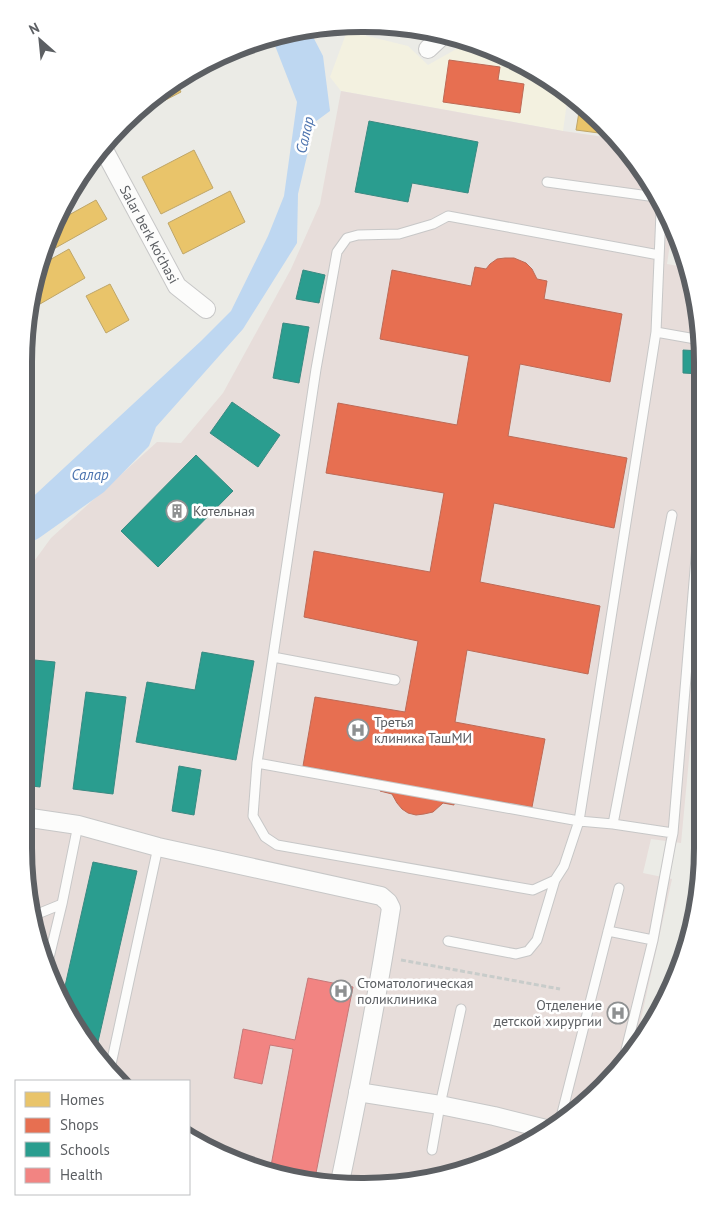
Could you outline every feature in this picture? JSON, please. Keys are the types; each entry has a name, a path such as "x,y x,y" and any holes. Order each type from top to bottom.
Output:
{"street":[{"path":"428,49 437,41"},
{"name":"Salar berk ko'chasi","path":"106,156 177,286 206,309"},
{"path":"32,818 78,825 158,847 382,896 388,902 391,908 384,957 341,1177"},
{"path":"358,1092 440,1105 538,1127"}],"lane":[{"path":"546,182 648,196"},
{"path":"555,880 533,890 277,845 265,837 253,816 257,763 316,369 337,252 347,238 398,234 433,224 448,216 659,255"},
{"path":"448,941 516,954 528,951 537,940 555,880 564,866 579,821 656,332 661,221"},
{"path":"656,332 693,339"},
{"path":"613,824 672,515"},
{"path":"627,1045 653,940 673,833 694,582"},
{"path":"273,657 395,680"},
{"path":"257,763 579,821 673,833"},
{"path":"50,953 78,825"},
{"path":"112,1061 158,847"},
{"path":"563,1110 619,888"},
{"path":"39,913 62,904"},
{"path":"608,931 653,940"},
{"path":"432,1150 461,1009"}],"path":[{"path":"384,957 560,989"}],"shaded area":[{"path":"353,32 408,46 428,65 458,48 468,50 528,77 547,88 567,103 563,131 341,91 330,77 346,33"},
{"name":"Третья клиника ТашМИ","path":"341,91 604,137 638,179 668,237 670,243 667,264 679,266 691,320 693,341 694,706 681,843 651,839 643,873 672,879 639,1030 597,1081 547,1122 509,1143 469,1160 427,1171 385,1177 363,1178 320,1175 257,1160 217,1143 190,1128 190,1080 128,1080 88,1031 67,993 50,953 44,933 35,890 33,869 32,564 51,538 157,442 181,443 223,393 291,269 320,204"}],"water":[{"name":"Салар","path":"313,36 323,56 330,111 315,122 298,194 297,243 243,329 156,427 149,446 104,492 32,542 32,498 231,311 268,236 284,196 297,102 275,45"}],"building: Homes":[{"path":"179,88 181,92 159,103"},
{"path":"579,113 601,133 576,130"},
{"path":"194,150 213,188 161,214 142,177"},
{"path":"230,191 245,222 183,254 168,223"},
{"path":"96,200 107,219 53,249 68,216"},
{"path":"69,249 85,278 40,304 39,299 49,260"},
{"path":"110,284 129,320 106,333 86,296"}],"building: Shops":[{"path":"449,60 500,67 498,80 524,84 520,113 443,102"},
{"path":"514,258 526,263 532,269 537,279 547,281 544,299 622,314 610,382 520,364 508,436 627,458 614,528 494,503 480,582 600,606 588,674 467,650 455,722 545,739 532,807 456,794 454,805 443,803 433,812 416,815 402,809 392,794 380,791 382,780 303,766 315,697 405,712 418,641 304,617 314,551 430,572 444,493 326,473 338,403 457,425 469,356 380,339 392,270 471,286 475,267 486,269 497,259"}],"building: Schools":[{"path":"369,121 478,142 468,193 412,183 408,202 355,192"},
{"path":"303,270 325,275 319,303 296,299"},
{"path":"283,323 309,327 299,383 273,378"},
{"path":"683,350 693,351 694,374 683,373"},
{"path":"232,402 280,435 258,467 210,433"},
{"name":"Котельная","path":"196,455 233,491 158,567 121,531"},
{"path":"202,652 254,661 236,760 136,742 147,682 195,690"},
{"path":"32,660 55,662 40,787 32,786"},
{"path":"86,692 126,697 113,794 73,789"},
{"path":"179,766 201,770 194,815 172,811"},
{"path":"93,862 137,871 98,1044 88,1031 65,988"}],"building: Health":[{"path":"308,978 353,987 316,1174 271,1164 293,1049 270,1045 262,1084 234,1078 243,1029 295,1040"}],"place":[{"name":"Котельная","path":"177,511"},
{"name":"Третья клиника ТашМИ","path":"358,730"},
{"name":"Стоматологическая поликлиника","path":"341,991"},
{"name":"Отделение детской хирургии","path":"618,1013"}]}
